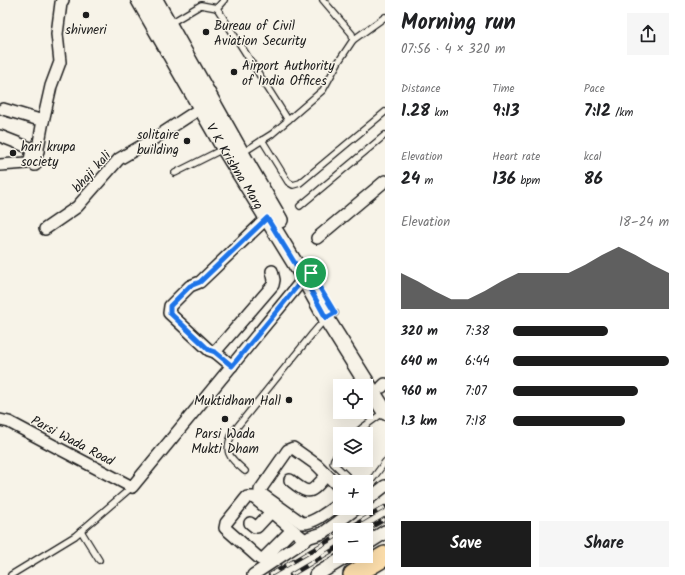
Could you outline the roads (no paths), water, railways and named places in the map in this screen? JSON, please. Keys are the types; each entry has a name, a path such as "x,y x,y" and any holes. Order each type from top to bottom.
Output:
{"highway":[{"path":"353,575 385,556"}],"main road":[{"name":"V K Krishna Marg","path":"139,0 224,148 267,218 308,276"},
{"name":"V K Krishna Marg","path":"155,0 385,412"},
{"name":"V K Krishna Marg","path":"331,316 384,388"}],"street":[{"path":"0,165 27,163 35,156 51,86 60,62 57,34 63,0"},
{"name":"bhaji kali","path":"45,229 77,208 119,159 201,108"},
{"path":"3,109 43,122"},
{"path":"0,136 35,156"},
{"path":"317,238 385,182"},
{"path":"232,366 215,352 209,350 170,313 170,306 190,286 200,282 267,218"},
{"path":"215,352 273,285 274,280 272,271"},
{"path":"132,487 308,276"},
{"name":"Parsi Wada Road","path":"0,420 9,422 132,487"},
{"path":"333,480 316,465 293,448 288,450 260,490 260,493 302,524 317,518 333,508"},
{"path":"290,480 306,492 312,491 328,475"},
{"path":"373,495 385,486"},
{"path":"292,530 264,558 260,559 225,528 226,523 248,497 253,497 305,540"},
{"path":"250,523 255,527 257,526 271,512"},
{"path":"253,575 310,537 323,533 347,515"},
{"path":"373,540 385,532"},
{"path":"316,575 336,563"}],"lane":[{"path":"217,8 224,0"},
{"path":"323,0 352,34 353,40"},
{"path":"169,24 201,5 217,8 288,120"},
{"path":"241,153 272,134 323,90 339,61 353,40 385,17"},
{"path":"262,140 288,182 293,185 300,183 385,112"},
{"path":"300,206 385,135"},
{"path":"175,173 224,148"},
{"path":"245,471 231,457 228,451 228,442 233,432 313,333 331,316"},
{"path":"363,427 385,412"},
{"path":"373,478 385,462"},
{"path":"336,467 345,475"},
{"path":"11,575 75,536 132,487"},
{"path":"81,531 99,560"}],"railway":[{"path":"358,523 385,507"},
{"path":"373,526 385,519"},
{"path":"270,575 333,538"},
{"path":"291,575 333,550"}],"place":[{"name":"shivneri","path":"86,15"},
{"name":"Bureau of Civil Aviation Security","path":"206,32"},
{"name":"Airport Authority of India Offices","path":"234,72"},
{"name":"solitaire building","path":"187,141"},
{"name":"hari krupa society","path":"13,153"},
{"name":"Muktidham Hall","path":"289,400"},
{"name":"Parsi Wada Mukti Dham","path":"225,419"}]}
